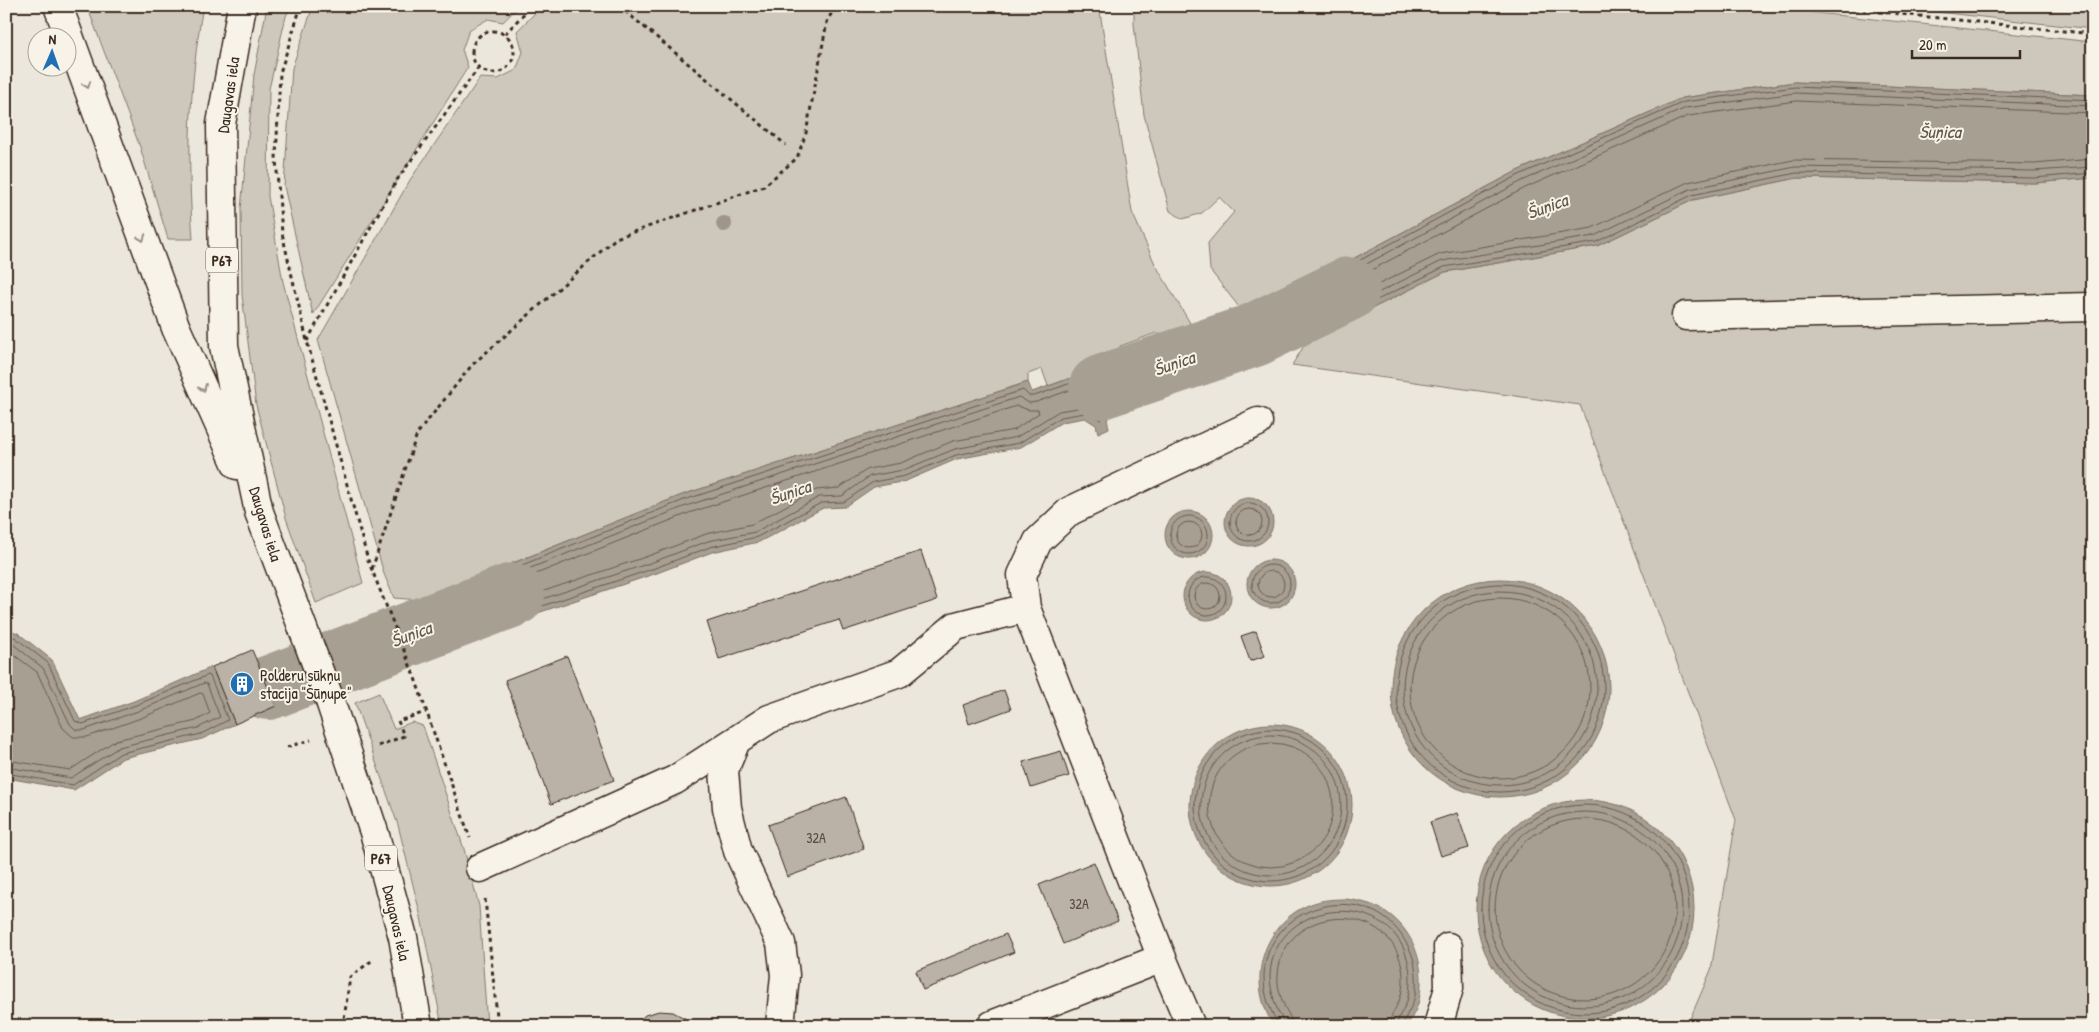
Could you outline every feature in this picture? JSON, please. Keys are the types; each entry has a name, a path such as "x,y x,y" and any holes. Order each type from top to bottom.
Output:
{"main road":[{"path":"58,6 176,328 258,512"},
{"name":"Daugavas iela","path":"242,6 221,124 224,346 258,512 328,695 374,832 403,937 418,1026"},
{"path":"1686,316 2093,307"},
{"path":"1191,1026 1162,958 1026,608 1022,575 1038,541 1070,511 1258,422"},
{"path":"480,868 675,780 769,719 899,673 956,626 1026,608"},
{"path":"736,741 724,770 727,808 738,851 781,943 785,975 780,1026"},
{"path":"1438,1026 1449,988 1448,947"},
{"path":"992,1025 1162,958"}],"path":[{"path":"301,6 280,73 276,159 282,233 307,341 372,569 415,678"},
{"path":"505,34 531,6"},
{"path":"619,6 786,144"},
{"path":"372,569 418,434 472,365 616,238 764,186 797,158 806,133 827,22 835,6"},
{"path":"1823,6 2093,34"},
{"path":"495,30 505,34 514,48 514,57 510,64 503,70 495,73 486,72 479,68 473,59 472,48 476,39 485,32 495,30"},
{"path":"307,341 397,180 479,68"},
{"path":"287,747 318,738"},
{"path":"343,1026 350,977 403,937"}],"shaded area":[{"path":"87,6 203,6 198,35 190,122 193,239 168,239 140,147"},
{"path":"267,6 291,6 286,16 269,89 268,196 283,282 363,583 316,603 286,518 256,405 242,295 241,209 254,75"},
{"path":"313,6 519,6 503,22 488,19 469,30 462,50 468,67 313,315 284,186 292,68"},
{"path":"542,6 1099,6 1132,212 1155,264 1190,323 1185,327 1192,346 1180,351 1156,333 1120,346 1119,361 1048,386 1042,369 1028,374 1028,382 682,495 421,600 394,598 384,574 318,340 410,180 480,78 498,79 516,70 523,52 517,31"},
{"path":"1134,6 1749,6 2093,42 2093,95 1795,82 1682,98 1517,171 1246,316 1210,270 1208,243 1234,212 1219,197 1202,213 1183,219 1170,211 1144,115 1134,24"},
{"path":"1881,6 2093,6 2093,29"},
{"path":"1797,178 2035,183 2093,178 2093,1026 1687,1026 1711,970 1736,820 1580,405 1292,365 1307,341 1445,272 1597,246 1693,200"},
{"path":"379,693 394,729 412,722 423,726 464,849 479,906 487,1026 442,1026 421,917 398,825 355,703"}],"water":[{"path":"1795,82 2093,95 2093,178 2035,183 1797,178 1693,200 1597,246 1445,272 1307,341 1274,337 1268,323 1291,292 1517,171 1682,98"},
{"path":"1169,343 1180,351 1187,367 1182,379 1113,411 1107,420 1109,428 1098,433 1096,425 1085,418 1062,422 1021,447 957,459 906,481 874,487 845,507 823,508 759,542 712,552 657,573 439,646 421,600 682,495 1028,382 1032,392"},
{"path":"1249,498 1258,500 1266,505 1271,513 1273,522 1271,531 1266,539 1258,544 1249,546 1240,544 1232,539 1227,531 1225,522 1227,513 1232,505 1240,500"},
{"path":"1189,511 1198,513 1206,518 1211,526 1213,535 1211,544 1206,552 1198,557 1189,559 1180,557 1172,552 1167,544 1165,535 1167,526 1172,518 1180,513"},
{"path":"1271,560 1280,562 1288,567 1293,575 1295,584 1293,593 1288,601 1280,606 1271,608 1262,606 1254,601 1249,593 1247,584 1249,575 1254,567 1262,562"},
{"path":"1207,572 1216,574 1224,579 1229,587 1231,596 1229,605 1224,613 1216,618 1207,620 1198,618 1190,613 1185,605 1183,596 1185,587 1190,579 1198,574"},
{"path":"1500,579 1521,581 1542,588 1551,592 1577,611 1596,637 1600,646 1607,667 1609,688 1607,709 1600,730 1596,739 1577,765 1551,784 1542,788 1521,795 1500,797 1479,795 1458,788 1449,784 1423,765 1404,739 1400,730 1393,709 1391,688 1393,667 1400,646 1404,637 1423,611 1449,592 1458,588 1479,581"},
{"path":"6,629 18,633 52,660 80,720 134,701 212,667 235,724 202,739 123,758 74,790 7,778"},
{"path":"1271,724 1302,730 1328,748 1346,774 1352,805 1346,836 1328,862 1302,880 1271,886 1240,880 1214,862 1196,836 1190,805 1196,774 1214,748 1240,730"},
{"path":"1585,800 1606,802 1627,809 1636,813 1662,832 1681,858 1685,867 1692,888 1694,909 1692,930 1685,951 1681,960 1662,986 1636,1005 1627,1009 1606,1016 1585,1018 1564,1016 1543,1009 1534,1005 1508,986 1489,960 1485,951 1478,930 1476,909 1478,888 1485,867 1489,858 1508,832 1534,813 1543,809 1564,802"},
{"path":"1346,899 1367,903 1386,912 1405,930 1412,941 1420,965 1421,978 1418,1004 1408,1025 1274,1026 1266,1010 1261,993 1262,959 1268,944 1277,929 1289,917 1304,907 1325,900"}],"building":[{"path":"921,551 937,600 843,631 839,620 719,659 707,622"},
{"path":"1256,631 1265,656 1250,661 1241,636"},
{"name":"Polderu sūkņu stacija \"Šūņupe\"","path":"252,650 276,706 235,724 212,667"},
{"path":"567,656 614,780 551,804 505,680"},
{"path":"1004,690 1011,709 969,724 963,705"},
{"path":"1061,751 1069,776 1031,788 1023,762"},
{"path":"846,797 864,849 787,877 768,825"},
{"path":"1457,813 1469,848 1441,856 1430,822"},
{"path":"1094,862 1118,921 1063,944 1039,885"},
{"path":"1006,934 1014,952 923,990 916,971"},
{"path":"659,1011 673,1012 686,1019 691,1026 633,1026 645,1015"}],"waterway":[{"name":"Šuņica","path":"1101,387 1254,335 1348,289"},
{"name":"Šuņica","path":"268,688 513,595"}],"place":[{"name":"Polderu sūkņu stacija \"Šūņupe\"","path":"242,684"}]}
